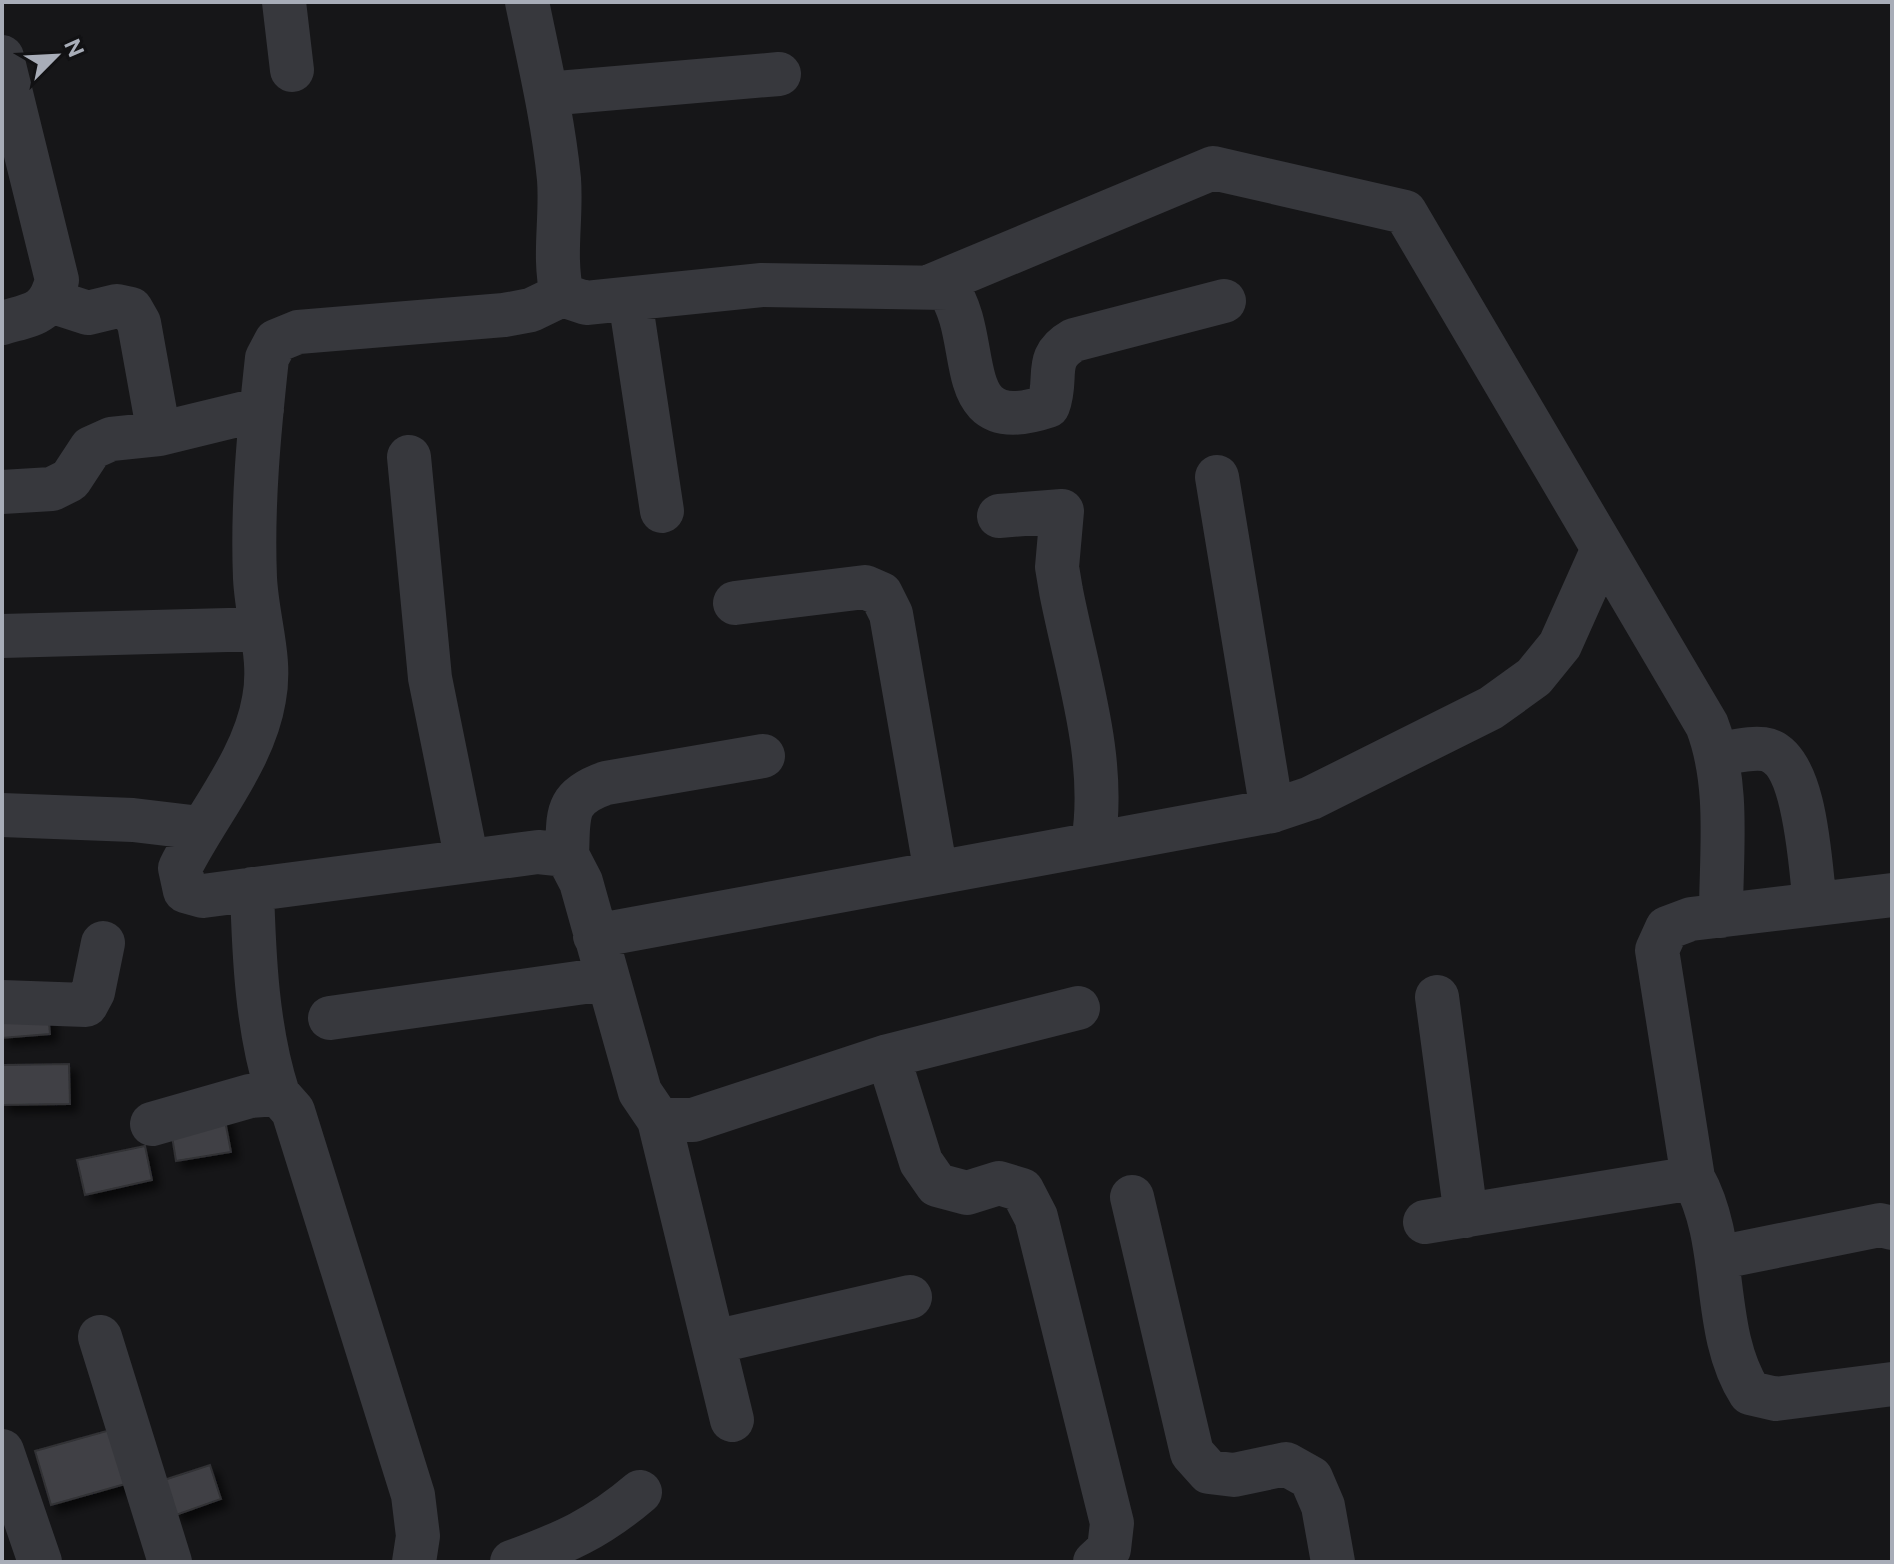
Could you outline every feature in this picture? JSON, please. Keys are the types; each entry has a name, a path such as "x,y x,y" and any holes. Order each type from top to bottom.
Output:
{"street":[{"path":"284,2 292,70"},
{"path":"527,2 559,179 560,222 555,262 562,295"},
{"path":"2,57 57,280 51,301 37,313 2,323"},
{"path":"546,94 779,74"},
{"path":"933,285 1213,168 1405,212 1707,725 1718,754 1721,916"},
{"path":"567,855 538,852 203,896 185,891 180,868 200,828 252,742 264,701 268,665 261,629 254,530 267,358 276,341 298,332 504,315 531,310 562,295 586,303 762,285 933,285 947,288 957,302 984,406 998,413 1031,412 1048,406 1054,391 1052,364 1060,349 1074,340 1224,301"},
{"path":"630,299 662,511"},
{"path":"51,301 88,313 117,306 131,309 139,323 159,434"},
{"path":"2,492 52,489 70,480 91,448 111,439 159,434 262,409"},
{"path":"409,457 428,666 467,861"},
{"path":"1217,477 1272,811"},
{"path":"999,516 1062,511 1057,567 1097,774 1099,807 1093,843"},
{"path":"595,936 1272,811 1311,798 1491,708 1534,677 1560,645 1602,551"},
{"path":"735,603 865,587 881,594 891,614 936,873"},
{"path":"2,636 261,629"},
{"path":"1718,754 1765,749 1785,759 1797,783 1815,904"},
{"path":"732,1420 659,1120 640,1092 581,882 567,855 570,807 583,791 606,783 763,756"},
{"path":"2,815 133,820 200,828"},
{"path":"252,889 258,990 269,1067 278,1094 293,1111 413,1495 418,1536 414,1562"},
{"path":"1892,895 1691,919 1667,928 1657,950 1693,1178 1707,1204 1735,1369 1750,1393 1776,1399 1892,1384"},
{"path":"2,1002 86,1005 98,975 103,943"},
{"path":"330,1018 606,979"},
{"path":"1437,997 1446,1219 1693,1178"},
{"path":"659,1120 693,1120 888,1056 1078,1008"},
{"path":"888,1056 921,1162 937,1185 967,1193 999,1183 1022,1190 1036,1217 1112,1523 1109,1549 1095,1562"},
{"path":"152,1124 250,1096 278,1094"},
{"path":"1132,1197 1192,1453 1209,1472 1234,1475 1286,1464 1311,1478 1323,1506 1333,1562"},
{"path":"1717,1258 1880,1225 1892,1228"},
{"path":"714,1342 910,1297"},
{"path":"100,1337 170,1562"},
{"path":"2,1451 40,1562"},
{"path":"512,1562 571,1541 606,1521 640,1492"}],"building":[{"path":"48,1011 50,1034 2,1038 2,1015"},
{"path":"69,1064 70,1104 2,1105 2,1065"},
{"path":"224,1115 231,1152 176,1161 170,1124"},
{"path":"145,1146 152,1180 85,1195 77,1160"},
{"path":"121,1427 136,1481 51,1505 35,1451"},
{"path":"210,1465 221,1499 176,1515 164,1480"}]}
